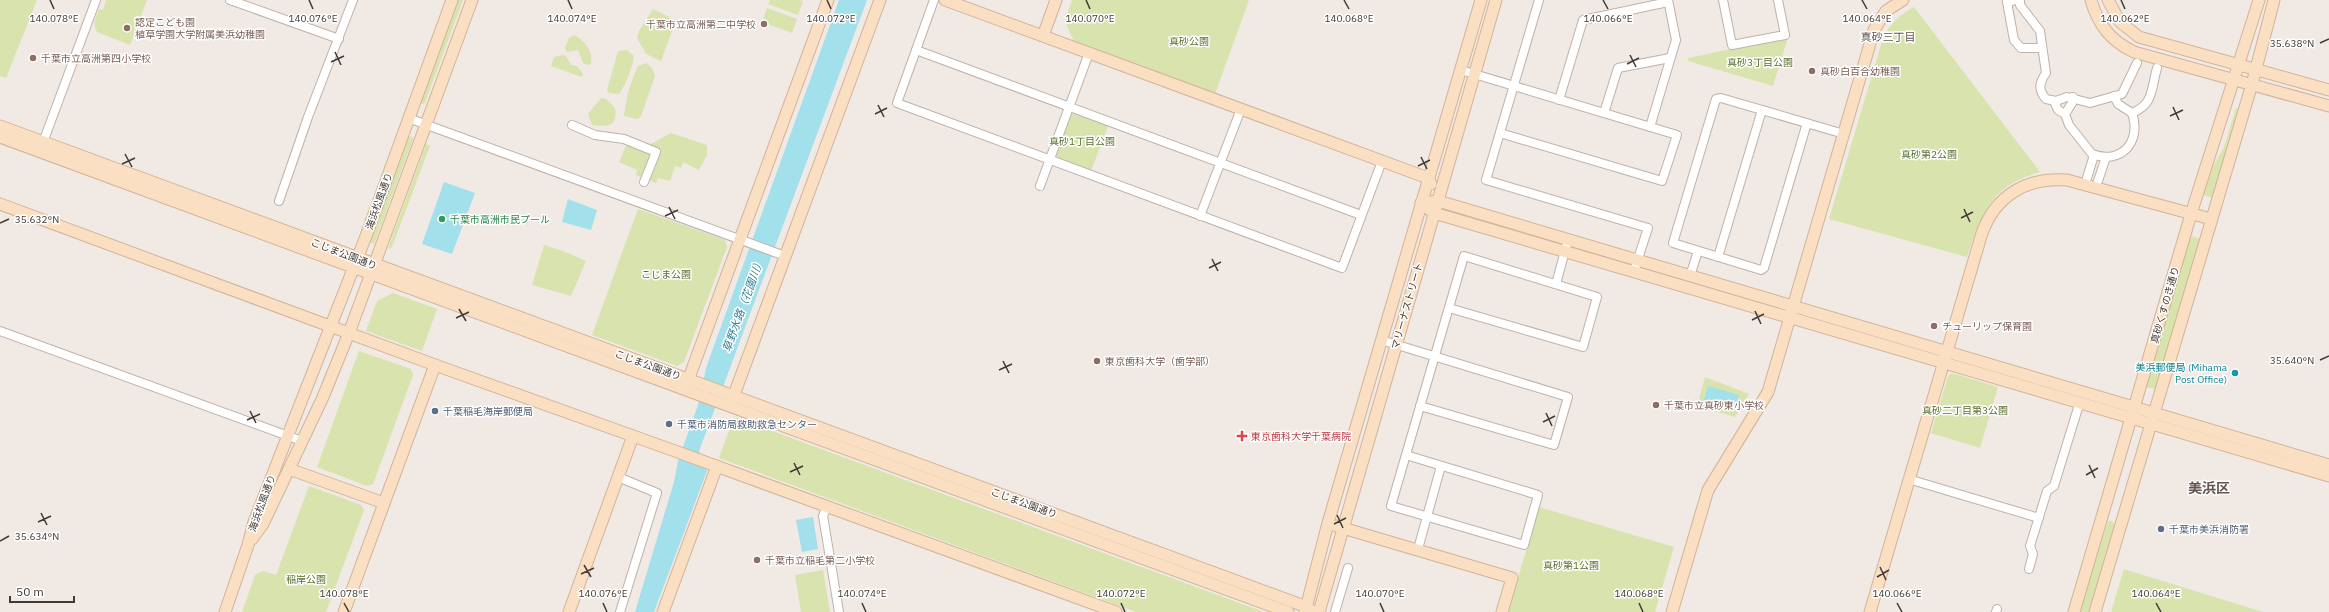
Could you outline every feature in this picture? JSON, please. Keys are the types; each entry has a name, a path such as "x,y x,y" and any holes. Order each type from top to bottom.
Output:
{"street":[{"path":"39,152 96,0"},
{"path":"230,0 339,39"},
{"path":"279,201 308,118 353,0"},
{"name":"海浜松風通り","path":"248,545 254,522 355,263 452,0"},
{"name":"海浜松風通り","path":"248,545 263,524 302,441 349,333 472,0"},
{"path":"687,385 828,0"},
{"path":"732,402 880,0"},
{"path":"934,0 897,103 1342,268 1382,161"},
{"path":"945,0 1428,178 1438,201"},
{"path":"1043,36 1056,0"},
{"name":"マリーナストリート","path":"1308,610 1328,523 1481,0"},
{"name":"マリーナストリート","path":"1319,612 1496,0"},
{"path":"1539,0 1486,180 1648,228 1634,271"},
{"path":"1723,0 1732,45 1784,34 1778,0"},
{"path":"1672,612 1708,490 1768,392 1874,30 1886,11 1903,0"},
{"path":"2016,0 2006,1 2014,40 2017,45 2025,49 2042,48"},
{"path":"2020,0 2020,5 2038,27 2046,73 2040,82 2040,88 2046,99 2054,101 2073,97 2090,103 2122,94 2137,63"},
{"path":"2091,0 2098,21 2119,45 2159,60 2234,79 2329,106"},
{"path":"2108,0 2120,22 2139,37 2329,90"},
{"name":"真砂くすのき通り","path":"2074,612 2191,214 2258,0"},
{"name":"真砂くすのき通り","path":"2095,612 2252,84 2274,0"},
{"path":"1559,100 1583,20 1668,1 1676,40 1650,127"},
{"path":"916,50 1068,108 1361,215"},
{"path":"1040,186 1089,53"},
{"path":"1604,113 1618,68 1670,58"},
{"path":"2132,113 2147,105 2157,68"},
{"path":"1461,70 1677,135 1662,181 1500,133"},
{"path":"2054,101 2058,110 2065,114 2072,130 2094,155 2106,157 2122,152 2132,140 2136,126 2132,113 2118,104 2114,96"},
{"path":"2065,114 2072,103 2073,97"},
{"path":"1807,123 1764,268 1761,270 1673,243 1714,101 1721,98 1807,123 1844,134"},
{"path":"1200,216 1241,109"},
{"path":"1718,257 1762,110"},
{"path":"408,118 785,256"},
{"path":"572,124 595,135 624,139 656,152 644,182"},
{"name":"こじま公園通り","path":"0,126 44,141 355,263"},
{"name":"こじま公園通り","path":"0,137 373,269 687,385 1288,612"},
{"path":"2087,178 2094,155"},
{"path":"2098,181 2106,157"},
{"path":"1870,612 1988,217 2012,193 2041,181 2067,180 2211,219"},
{"path":"1421,203 1438,201 1567,245 1634,271 1792,312 2133,413 2329,464"},
{"path":"1421,203 1434,213 1637,260 1690,276 1792,312"},
{"path":"0,204 435,365 675,450 1116,612"},
{"path":"1556,284 1567,245"},
{"path":"1690,276 1698,251"},
{"path":"1406,455 1538,495 1524,545 1391,506 1464,256 1597,297 1583,347 1449,308"},
{"path":"0,331 302,441"},
{"path":"1381,340 1568,397 1554,445 1420,406"},
{"path":"344,612 435,365"},
{"name":"こじま公園通り","path":"732,402 1308,610"},
{"path":"2029,569 2033,554 2030,546 2047,491 2054,486 2078,408"},
{"path":"2152,418 2329,476"},
{"path":"569,612 633,436"},
{"path":"663,612 714,465"},
{"path":"1418,550 1426,516 1441,466"},
{"path":"288,469 384,503"},
{"path":"618,477 657,493 620,612"},
{"path":"1915,481 2039,518"},
{"path":"827,506 823,516 839,612"},
{"path":"1328,523 1512,578 1502,612"},
{"path":"225,612 248,545"},
{"path":"1335,612 1348,568"}],"green space":[{"path":"0,0 37,0 6,78 0,76"},
{"path":"106,0 147,0 130,45 97,32 95,21 99,9 103,10"},
{"path":"458,0 463,0 425,103 422,104 420,102"},
{"path":"770,0 803,1 798,15 768,4"},
{"name":"真砂公園","path":"1072,0 1249,0 1215,94 1074,42 1065,21"},
{"name":"真砂第2公園","path":"1914,7 2040,172 2023,178 1999,193 1984,214 1967,257 1829,219 1884,35 1897,19"},
{"path":"767,8 797,19 792,33 762,22"},
{"path":"653,9 673,19 675,23 661,61 646,54 637,38 639,31"},
{"path":"574,35 585,43 590,51 592,60 591,64 587,65 583,63 578,50 567,52 565,48 569,38"},
{"name":"真砂3丁目公園","path":"1788,37 1773,86 1688,61 1688,58"},
{"path":"627,50 634,56 632,66 624,86 619,94 609,93 607,90 618,51"},
{"path":"563,55 566,56 571,65 577,66 583,74 582,77 551,66 554,57"},
{"path":"646,63 652,68 655,76 641,116 638,119 624,116 629,91 635,72 638,66"},
{"path":"601,98 606,99 615,108 615,119 607,126 592,125 588,114"},
{"path":"2236,108 2239,109 2212,198 2202,194 2208,177 2224,147"},
{"name":"真砂1丁目公園","path":"1073,114 1108,126 1091,171 1058,159 1056,155 1070,115"},
{"path":"671,133 707,145 707,155 699,170 683,162 681,168 675,166 670,181 658,178 656,183 636,175 637,170 619,162 626,146 633,139 649,145"},
{"path":"412,136 413,139 374,244 369,242 407,138"},
{"path":"426,144 430,146 392,247 388,249"},
{"name":"こじま公園","path":"638,209 725,240 727,247 684,362 677,366 592,335"},
{"path":"2190,236 2200,239 2156,389 2146,387"},
{"path":"544,245 586,261 571,296 532,285"},
{"path":"393,293 437,309 422,351 366,331 377,301"},
{"path":"359,351 411,369 413,375 373,484 367,486 317,467"},
{"name":"真砂二丁目第3公園","path":"1952,373 1998,387 1980,448 1931,433 1948,376"},
{"path":"1705,377 1749,394 1735,417 1697,406"},
{"path":"734,417 1264,612 1136,612 719,458"},
{"name":"稲岸公園","path":"309,486 361,505 364,510 326,612 242,612 255,575 263,571 276,575"},
{"name":"真砂第1公園","path":"1539,507 1674,547 1655,612 1508,612"},
{"path":"2108,521 2112,521 2115,526 2090,612 2079,612"},
{"path":"2124,569 2263,612 2111,612"},
{"path":"823,570 830,612 801,612 795,575"}],"water":[{"name":"草野水路（花園川）","path":"839,0 867,0 699,451 707,471 654,612 635,612 674,482 678,461 698,405 706,368"},
{"path":"444,182 475,193 452,254 422,244"},
{"path":"568,199 597,210 591,230 562,222"},
{"path":"1708,386 1739,395 1734,411 1703,402"},
{"path":"813,517 818,549 802,552 796,520"}],"place":[{"name":"千葉市立高洲第二中学校","path":"764,24"},
{"name":"認定こども園 植草学園大学附属美浜幼稚園","path":"127,28"},
{"name":"千葉市立高洲第四小学校","path":"33,58"},
{"name":"真砂白百合幼稚園","path":"1812,71"},
{"name":"千葉市高洲市民プール","path":"442,219"},
{"name":"チューリップ保育園","path":"1934,326"},
{"name":"東京歯科大学（歯学部）","path":"1097,361"},
{"name":"美浜郵便局 (Mihama Post Office)","path":"2235,373"},
{"name":"千葉市立真砂東小学校","path":"1656,405"},
{"name":"千葉稲毛海岸郵便局","path":"435,411"},
{"name":"千葉市消防局救助救急センター","path":"669,424"},
{"name":"東京歯科大学千葉病院","path":"1242,436"},
{"name":"千葉市美浜消防署","path":"2161,529"},
{"name":"千葉市立稲毛第二小学校","path":"757,560"}],"district":[{"name":"真砂三丁目","path":"1888,37"},
{"name":"美浜区","path":"2209,488"}]}
